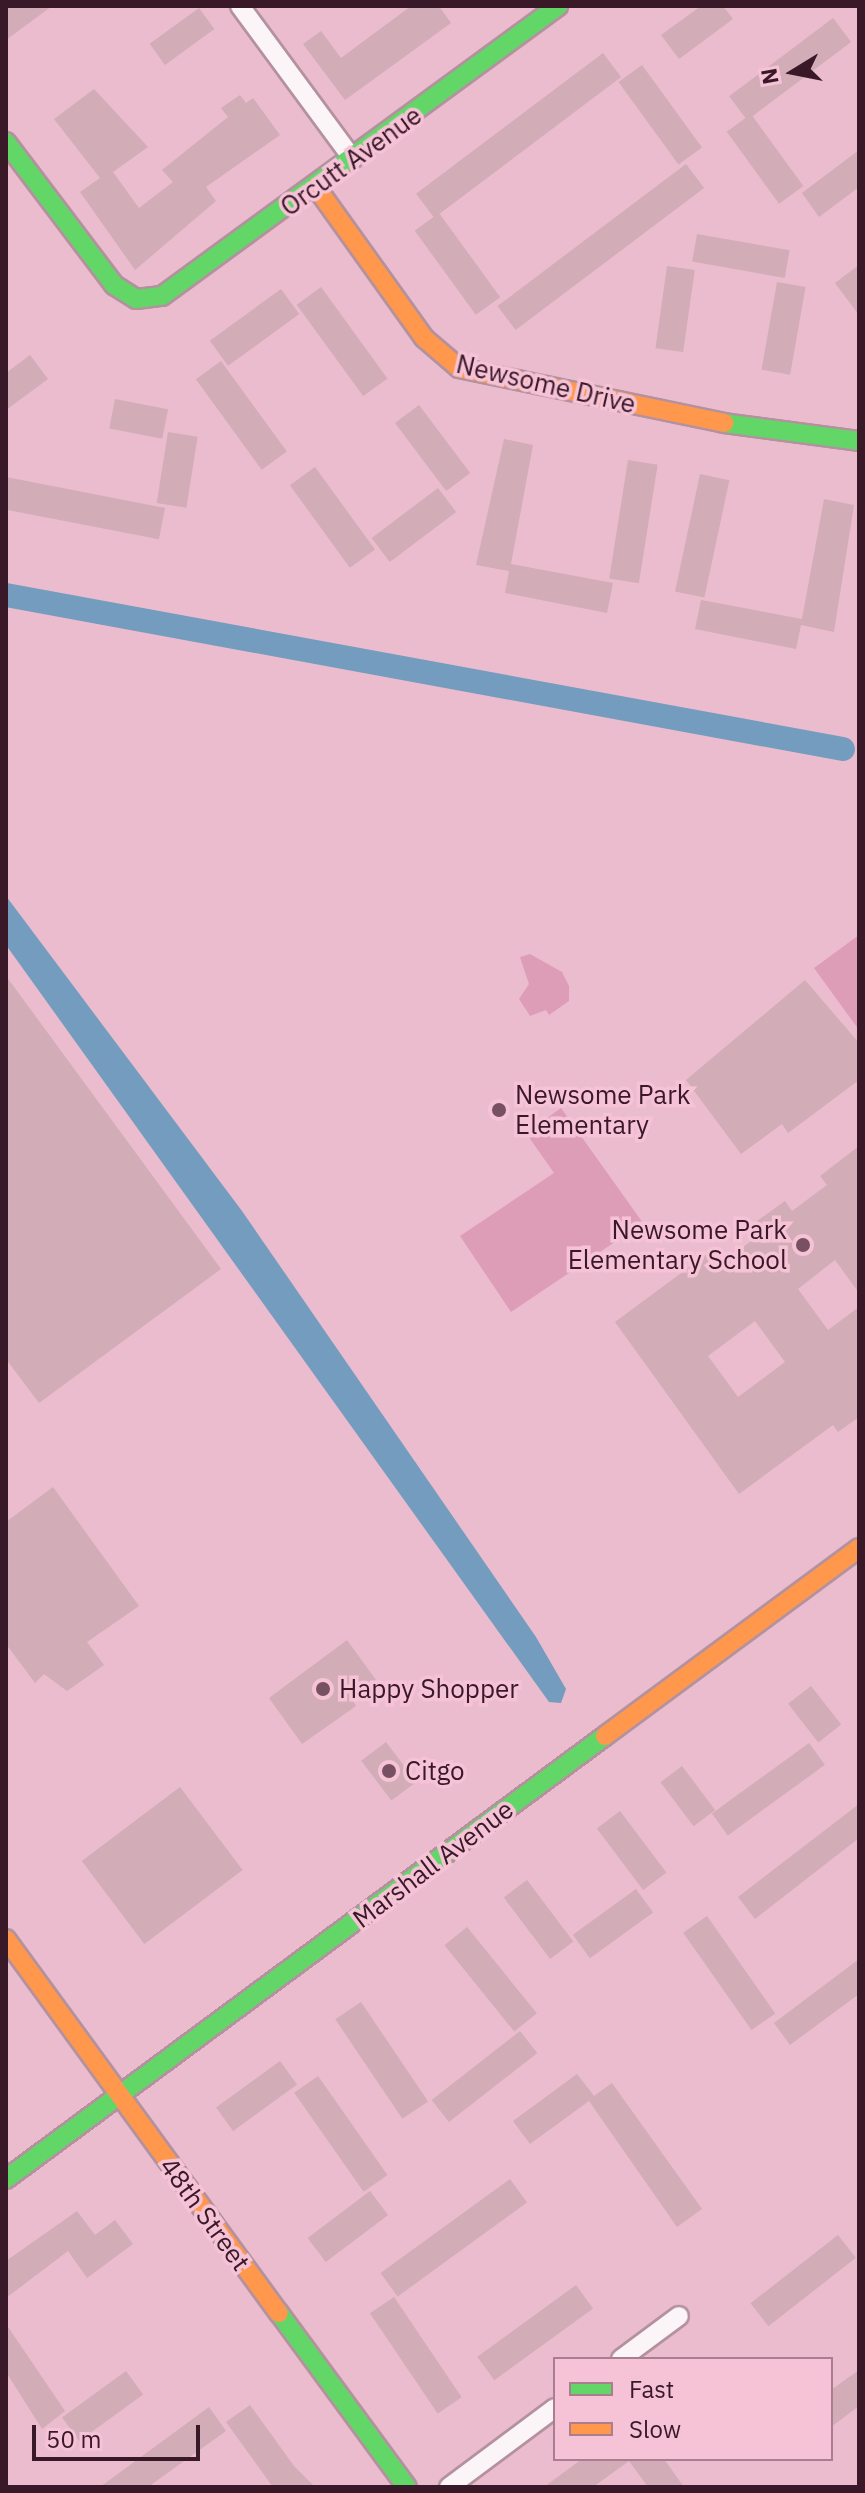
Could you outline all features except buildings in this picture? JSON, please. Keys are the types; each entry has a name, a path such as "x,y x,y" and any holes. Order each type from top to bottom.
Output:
{"street":[{"path":"240,6 353,159"},
{"name":"Orcutt Avenue","path":"6,142 114,285 136,299 162,296 316,187 558,6"},
{"name":"Newsome Drive","path":"316,187 424,338 459,368 787,436 859,441"},
{"name":"Marshall Avenue","path":"6,2179 859,1548"},
{"name":"48th Street","path":"6,1939 407,2487"},
{"path":"624,2357 679,2316"},
{"path":"449,2487 553,2409"}],"shaded area":[{"path":"859,935 859,1030 814,968"},
{"path":"530,954 562,972 569,986 569,1001 549,1015 546,1010 530,1016 519,999 529,984 520,957"},
{"path":"561,1108 643,1223 511,1312 460,1236 554,1173 526,1133"}],"water":[{"path":"6,896 242,1211 536,1637 566,1689 561,1703 549,1702 6,945"}],"waterway":[{"path":"6,595 843,749"}],"traffic: fast":[{"path":"6,142 114,285 136,299 162,296 558,6"},
{"path":"724,423 859,441"},
{"path":"6,2179 605,1736"},
{"path":"279,2313 407,2487"}],"traffic: slow":[{"path":"316,187 424,338 459,368 724,423"},
{"path":"605,1736 859,1548"},
{"path":"6,1939 279,2313"}],"place":[{"name":"Newsome Park Elementary","path":"499,1110"},
{"name":"Newsome Park Elementary School","path":"803,1245"},
{"name":"Happy Shopper","path":"323,1689"},
{"name":"Citgo","path":"389,1771"}]}
